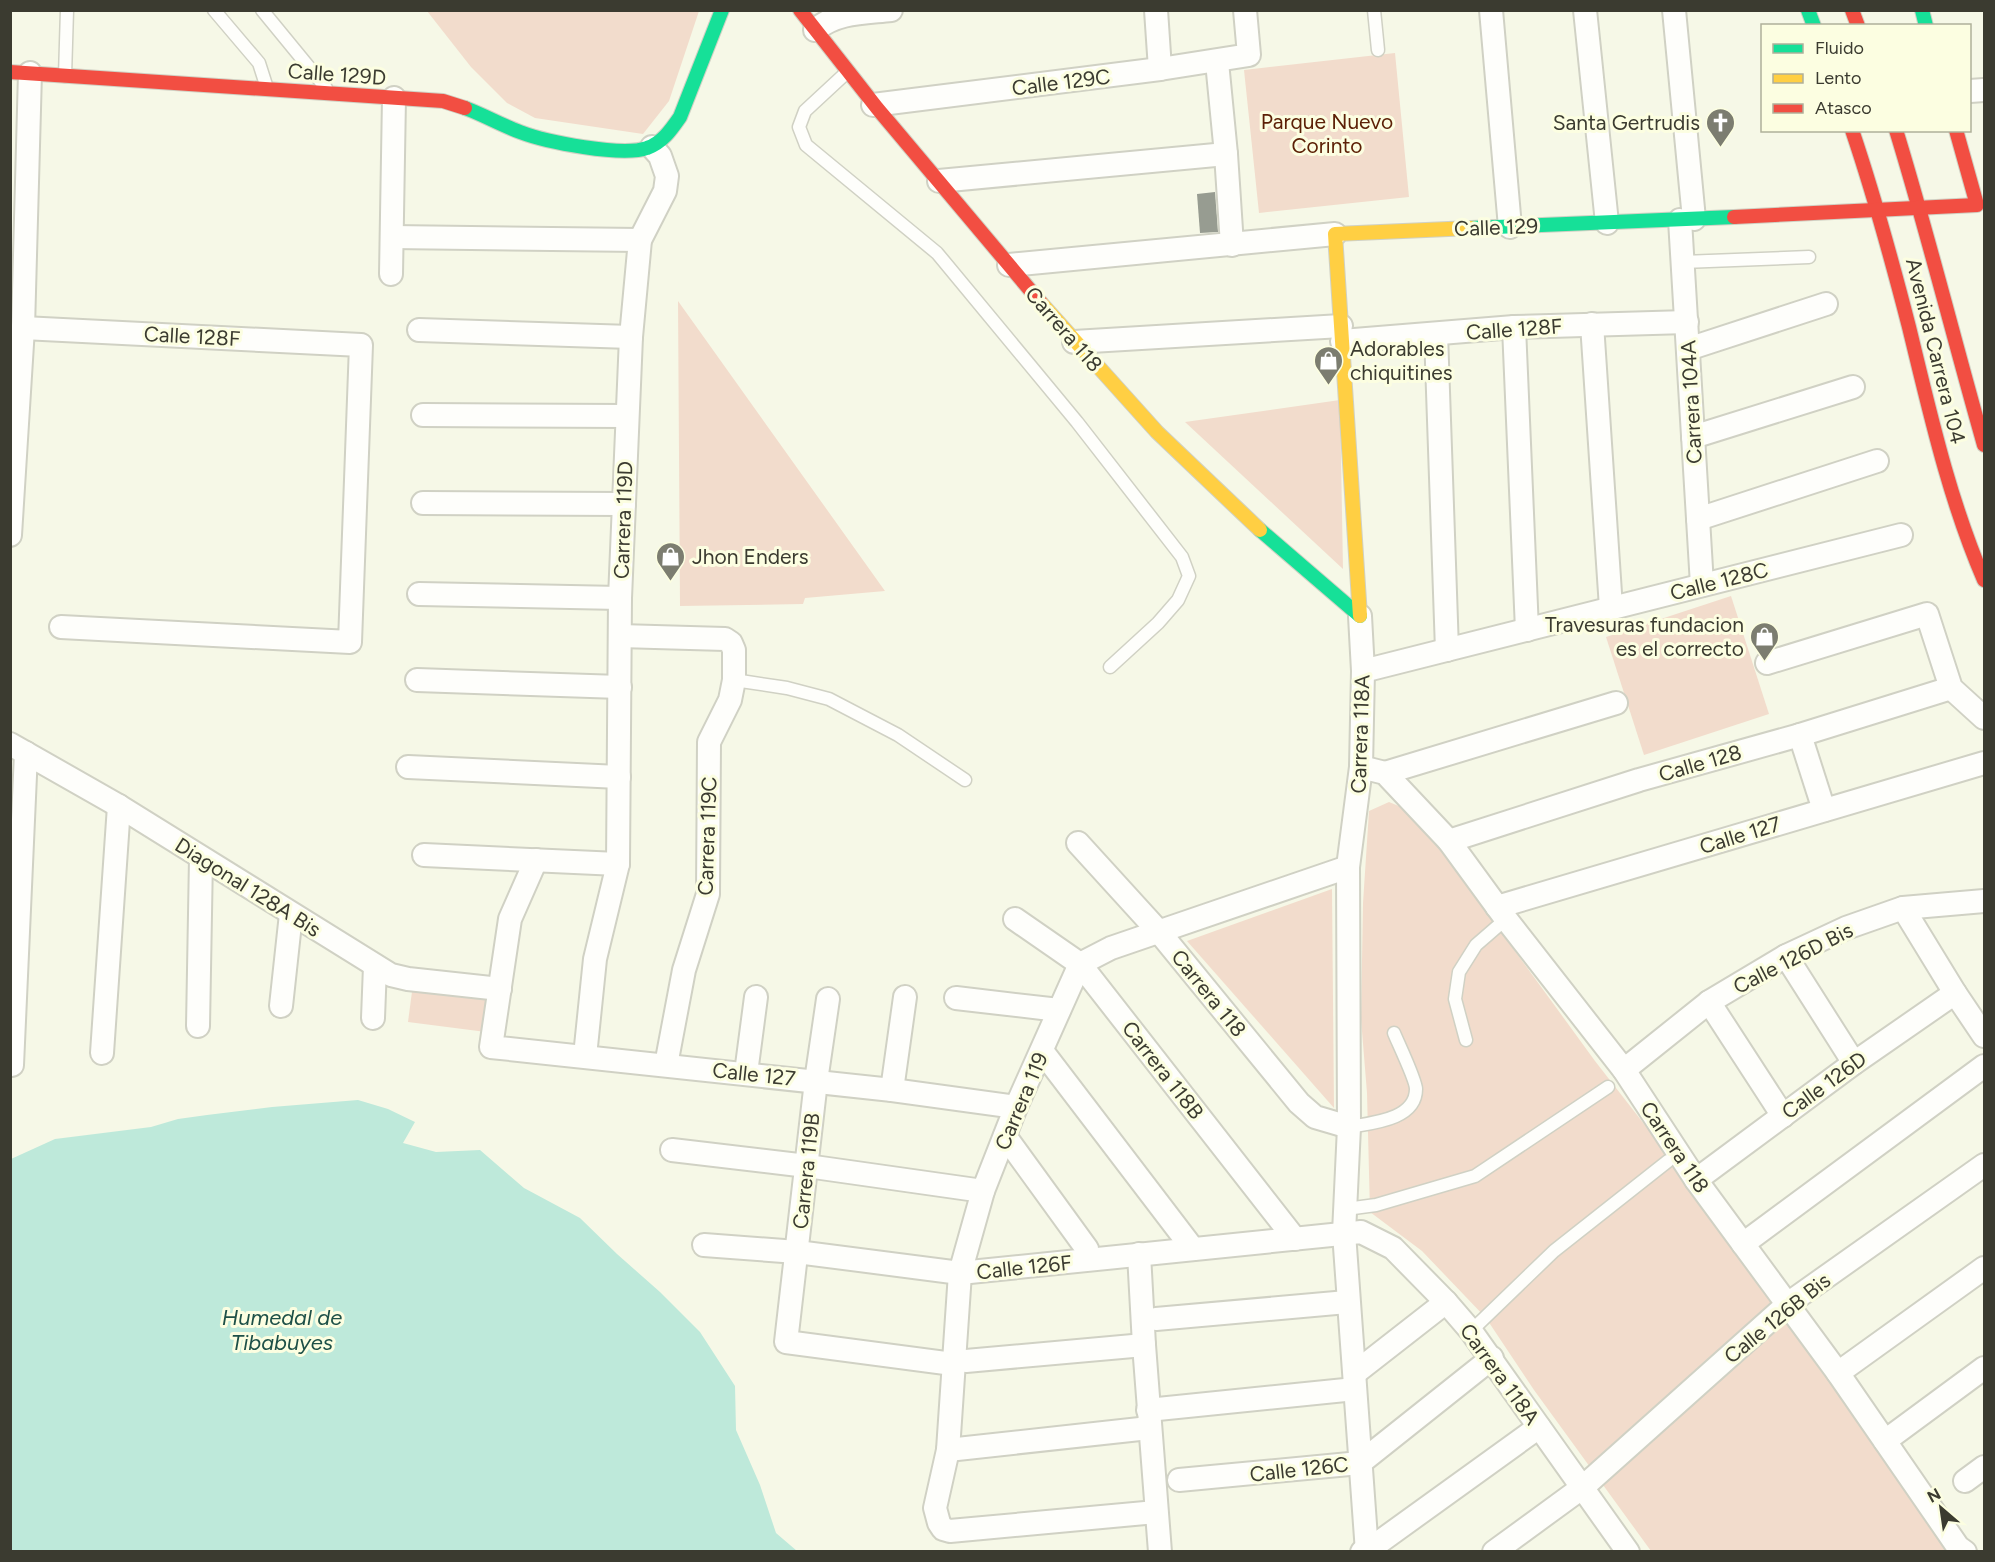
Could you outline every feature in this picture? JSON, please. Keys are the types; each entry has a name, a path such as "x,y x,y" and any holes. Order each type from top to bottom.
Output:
{"street":[{"path":"652,147 674,129 722,10"},
{"name":"Carrera 118","path":"800,10 846,73 1074,342 1130,404 1206,479 1360,616"},
{"path":"815,30 826,21 843,15 891,10"},
{"path":"1156,10 1160,69"},
{"name":"Calle 129C","path":"873,105 1217,62 1249,55 1245,10"},
{"path":"1491,10 1510,227"},
{"path":"1585,10 1607,223"},
{"name":"Carrera 104A","path":"1674,10 1687,219 1683,262 1702,585"},
{"path":"1217,62 1232,245"},
{"name":"Calle 129D","path":"20,72 453,104 465,107 520,132 555,141 623,153 638,152 652,147"},
{"path":"10,535 23,328 20,72"},
{"path":"391,274 394,98"},
{"name":"Avenida Carrera 104","path":"1853,132 1879,211 1951,490 1984,580"},
{"name":"Avenida Carrera 104","path":"1897,132 1920,209 1984,445"},
{"path":"1957,132 1981,205"},
{"name":"Carrera 119D","path":"585,1056 595,959 618,864 620,598 631,337 640,240 665,191 667,176 660,156 652,147"},
{"path":"939,182 1226,154"},
{"name":"Calle 129","path":"1009,265 1053,259 1232,245 1335,234 1981,205"},
{"name":"Carrera 118A","path":"1335,234 1363,671 1361,767 1348,867 1349,1127 1344,1233 1365,1551"},
{"path":"392,237 640,240"},
{"path":"1688,349 1826,304"},
{"name":"Calle 128F","path":"1074,342 1342,334 1436,334 1514,327 1687,322"},
{"path":"1592,324 1611,608"},
{"path":"1514,327 1527,630"},
{"name":"Calle 128F","path":"23,328 361,345 350,642 61,627"},
{"path":"419,330 631,337"},
{"path":"1436,334 1447,650"},
{"path":"1694,437 1853,387"},
{"path":"423,415 627,416"},
{"path":"1698,519 1877,461"},
{"path":"423,503 624,504"},
{"name":"Calle 128C","path":"1363,671 1901,535"},
{"path":"419,594 620,598"},
{"path":"1767,663 1927,614 1951,688 1984,717"},
{"name":"Carrera 119C","path":"620,636 725,639 735,650 734,680 730,700 709,742 708,894 684,970 666,1065"},
{"path":"417,680 620,687"},
{"name":"Calle 128","path":"1449,841 1638,780 1800,735 1951,688"},
{"path":"1361,767 1385,773 1616,703"},
{"path":"1800,735 1824,810"},
{"path":"12,1065 19,748"},
{"name":"Diagonal 128A Bis","path":"19,748 119,806 391,975 408,979 500,989"},
{"name":"Calle 127","path":"1501,913 1824,810 1984,763"},
{"path":"408,767 619,777"},
{"name":"Carrera 118","path":"1385,773 1449,841 1501,913 1624,1070 1696,1180 1789,1303 1958,1546 1965,1551"},
{"path":"102,1053 119,806"},
{"name":"Carrera 118","path":"1078,843 1160,933 1299,1102 1315,1117 1349,1127"},
{"path":"424,855 618,864"},
{"path":"198,1026 201,858"},
{"path":"500,989 510,919 536,860"},
{"path":"1080,964 1111,948 1348,867"},
{"name":"Calle 126D Bis","path":"1624,1070 1709,1002 1786,956 1846,928 1903,908 1984,901"},
{"path":"1903,908 1984,1036"},
{"path":"281,1006 291,914"},
{"name":"Carrera 118B","path":"1014,920 1080,964 1295,1239"},
{"path":"1786,956 1854,1063"},
{"name":"Carrera 119","path":"1080,964 1016,1107 983,1191 960,1273 960,1363 948,1450 935,1508 939,1523 943,1528 951,1531 1156,1512"},
{"path":"373,1018 375,966"},
{"name":"Calle 127","path":"500,989 491,1047 746,1073 1016,1107"},
{"name":"Calle 126D","path":"1696,1180 1854,1063 1955,993"},
{"path":"746,1073 756,997"},
{"path":"892,1090 905,997"},
{"path":"956,998 1059,1010"},
{"name":"Carrera 119B","path":"828,999 816,1081 786,1342 960,1363"},
{"path":"1709,1002 1783,1116"},
{"path":"1042,1051 1193,1249"},
{"path":"1743,1244 1984,1066"},
{"path":"1005,1136 1088,1249"},
{"path":"672,1150 983,1191"},
{"name":"Calle 126B Bis","path":"1494,1551 1582,1487 1789,1303 1984,1165"},
{"name":"Carrera 118A","path":"1344,1233 1361,1232 1393,1248 1446,1302 1492,1358 1628,1551"},
{"name":"Calle 126F","path":"704,1245 797,1252 960,1273 1344,1233"},
{"path":"1139,1254 1160,1551"},
{"path":"1838,1373 1984,1268"},
{"path":"1156,1318 1347,1302"},
{"path":"948,1450 1149,1419 1355,1381 1446,1302"},
{"path":"960,1363 1144,1345"},
{"name":"Calle 126C","path":"1179,1480 1360,1463 1492,1358"},
{"path":"1885,1441 1984,1368"},
{"path":"1365,1551 1539,1427"},
{"path":"1965,1480 1984,1467"}],"lane":[{"path":"65,77 67,10"},
{"path":"214,10 259,63 268,90"},
{"path":"262,10 331,94"},
{"path":"1374,10 1378,50"},
{"path":"846,73 805,111 799,127 806,145 937,253 1077,422 1182,557 1189,576 1178,600 1158,623 1110,667"},
{"path":"1683,262 1809,257"},
{"path":"734,680 787,688 829,699 898,735 965,780"},
{"path":"1466,1040 1455,999 1460,972 1476,945 1501,913"},
{"path":"1349,1127 1375,1123 1400,1115 1412,1103 1416,1088 1394,1032"},
{"path":"1346,1209 1376,1205 1475,1176 1608,1086"},
{"path":"1471,1331 1554,1251 1668,1161"}],"green space":[{"path":"427,11 699,11 669,101 643,134 535,118 507,103 471,67"},
{"name":"Parque Nuevo Corinto","path":"1395,53 1409,197 1259,213 1244,70"},
{"path":"678,301 885,591 805,598 803,604 680,606"},
{"path":"1340,400 1343,569 1185,422"},
{"path":"1731,596 1769,714 1644,755 1606,637"},
{"path":"1389,802 1406,809 1440,848 1595,1061 1718,1219 1958,1551 1651,1551 1534,1390 1486,1318 1422,1251 1370,1212 1367,1093 1361,1019 1363,903 1369,811"},
{"path":"1332,889 1334,1108 1187,941"},
{"path":"413,984 491,994 486,1032 408,1022"}],"water":[{"name":"Humedal de Tibabuyes","path":"358,1100 388,1109 415,1122 403,1143 436,1152 480,1150 524,1188 580,1218 700,1332 735,1386 736,1430 760,1485 776,1533 797,1551 11,1551 11,1159 55,1139 151,1127 178,1119 207,1115"}],"building":[{"path":"1215,192 1218,232 1200,233 1197,194"}],"traffic: fast":[{"path":"465,108 520,132 547,140 603,150 647,148 662,139 680,117 722,10"},
{"path":"1808,10 1813,24"},
{"path":"1922,10 1926,24"},
{"path":"1471,228 1734,217"},
{"path":"1260,530 1360,616"}],"traffic: slow":[{"path":"1360,616 1335,234 1471,228"},
{"path":"1041,303 1157,432 1260,530"}],"traffic: jam":[{"path":"800,10 877,108 1041,303"},
{"path":"1852,10 1857,24"},
{"path":"10,72 443,101 465,108"},
{"path":"1853,132 1889,253 1950,487 1984,580"},
{"path":"1897,132 1984,445"},
{"path":"1734,217 1977,205 1957,132"}],"place":[{"name":"Santa Gertrudis","path":"1721,148"},
{"name":"Adorables chiquitines","path":"1329,386"},
{"name":"Jhon Enders","path":"671,582"},
{"name":"Travesuras fundacion es el correcto","path":"1765,662"}]}
